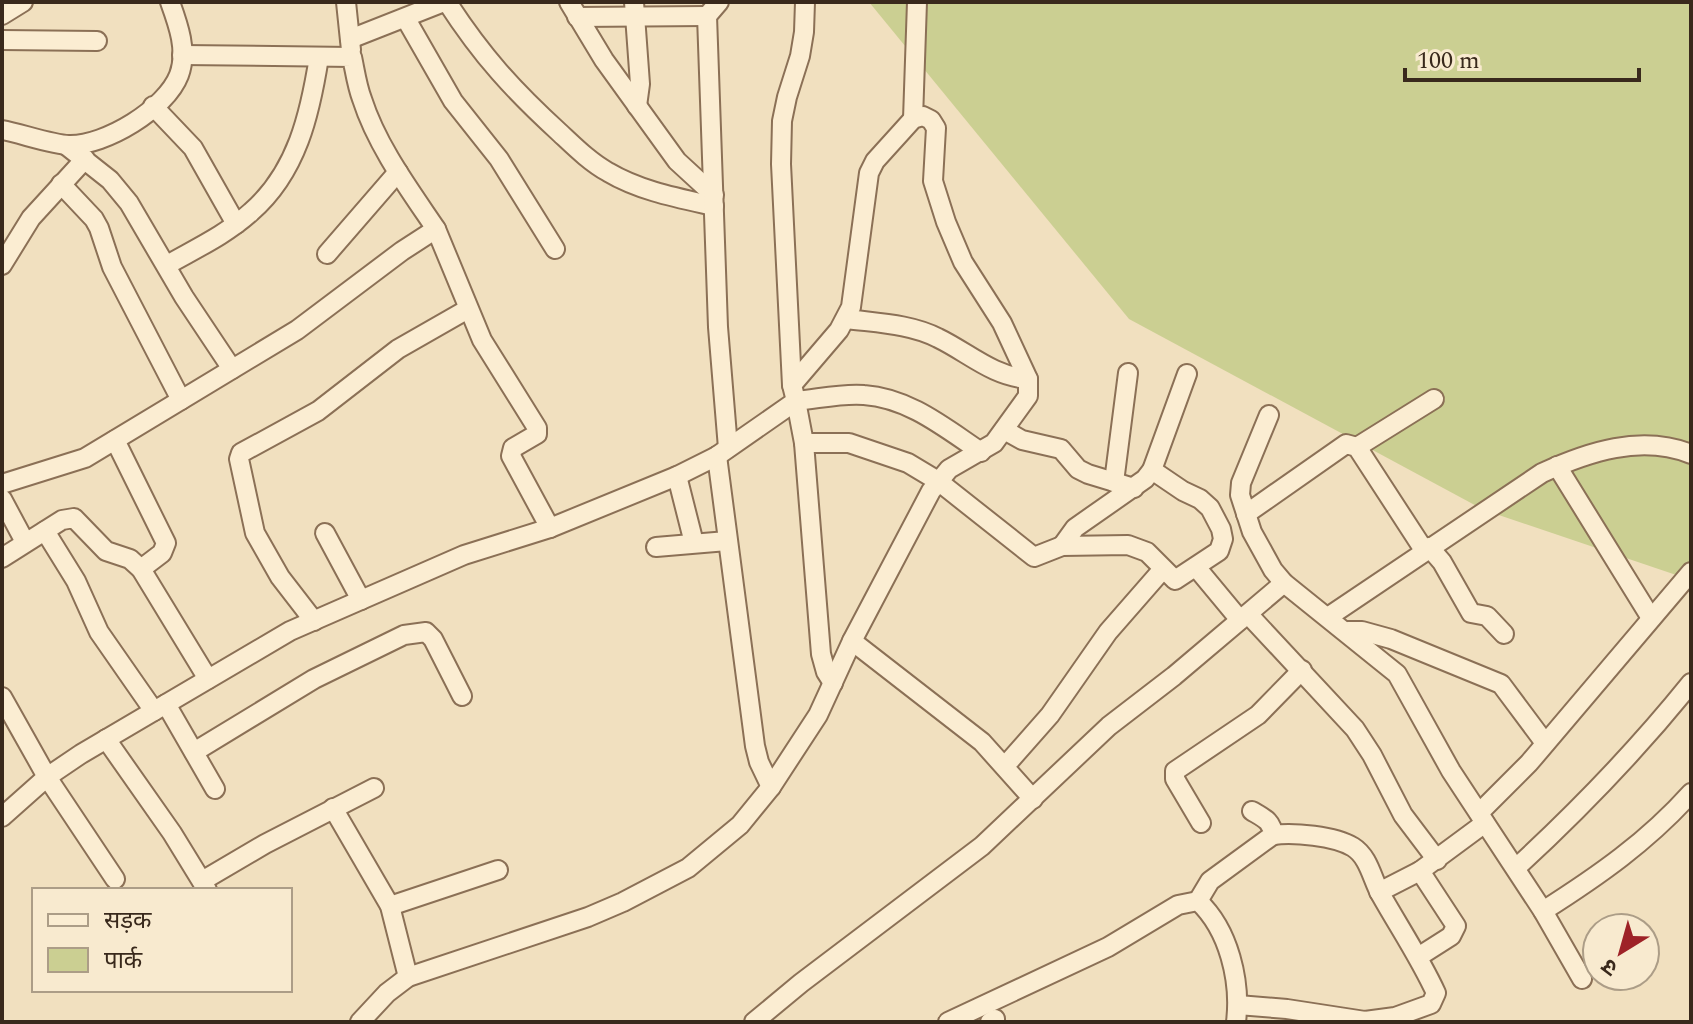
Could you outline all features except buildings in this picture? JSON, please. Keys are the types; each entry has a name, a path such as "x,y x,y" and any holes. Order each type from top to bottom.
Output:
{"street":[{"path":"2,15 23,2"},
{"path":"67,146 100,141 127,127 169,91 180,73 182,55 181,34 170,2"},
{"path":"346,2 351,48 362,100 398,172 436,229 482,340 537,428 537,434 513,448 511,456 550,528"},
{"path":"182,55 319,57 351,48 446,2 491,65 583,154 630,183 714,201"},
{"path":"805,2 800,56 782,121 781,164 794,393 804,443 821,654 833,683"},
{"path":"913,119 917,2"},
{"path":"573,9 677,161 714,201"},
{"path":"573,9 713,9 714,201 727,541 755,746 771,787"},
{"path":"634,9 640,84 637,106"},
{"path":"406,19 446,89 499,159 555,249"},
{"path":"2,40 97,41"},
{"path":"167,265 236,224 253,211 272,189 299,146 314,93 319,57"},
{"path":"153,106 193,148 236,224"},
{"path":"2,817 47,777 290,631 464,555 550,528 677,476 723,452 794,393 847,319 869,173 883,150 913,119 923,116 931,120 936,128 933,181 946,222 963,262 1002,323 1028,379 1028,396 994,443 949,469 938,481 852,641 818,715 771,787 740,825 688,868 660,885 588,917 408,977 387,993 360,1022"},
{"path":"2,130 67,146 110,180 129,203 232,369"},
{"path":"2,265 31,218 85,159"},
{"path":"327,254 398,172"},
{"path":"61,184 94,219 130,304 181,400"},
{"path":"2,484 85,458 297,330 436,229"},
{"path":"314,621 280,577 255,533 239,459 241,453 318,411 398,349 468,309"},
{"path":"847,319 917,330 938,337 1002,374 1028,379"},
{"path":"1114,482 1128,373"},
{"path":"1062,546 1075,528 1134,488 1152,470 1187,374"},
{"path":"794,393 882,397 907,405 981,452"},
{"path":"1357,447 1434,399"},
{"path":"1269,415 1241,483 1240,495 1264,556 1284,583 1397,674 1451,771 1516,868 1581,977"},
{"path":"1004,430 1022,440 1061,449 1078,469 1134,488"},
{"path":"115,440 166,543 162,553 141,569"},
{"path":"804,443 849,443 908,463 938,481 1034,557 1062,546 1138,547 1175,580 1219,551 1223,545 1221,529 1210,508 1200,499 1152,470"},
{"path":"1246,514 1346,444 1357,447 1427,548 1442,562 1471,613 1487,616 1504,634"},
{"path":"1328,617 1427,548 1557,466 1600,449 1678,449 1691,454"},
{"path":"1557,466 1651,618"},
{"path":"677,476 694,543"},
{"path":"2,499 25,542"},
{"path":"2,558 68,517 74,518 106,551 130,559 141,569 208,679"},
{"path":"45,531 76,581 99,632 194,752 215,789"},
{"path":"325,533 361,600"},
{"path":"656,547 727,541"},
{"path":"1196,567 1244,617 1302,670 1355,729 1403,815 1437,860"},
{"path":"1005,766 1050,715 1116,621 1163,569"},
{"path":"1379,892 1437,860 1482,818 1691,572"},
{"path":"754,1022 982,846 1109,726 1174,676 1284,583"},
{"path":"194,752 314,679 404,635 420,631 433,639 462,696"},
{"path":"1346,631 1362,631 1391,639 1501,684 1545,743"},
{"path":"852,641 951,716 1005,766 1033,799"},
{"path":"1201,823 1175,779 1175,771 1258,715 1302,670"},
{"path":"1516,868 1634,752 1691,683"},
{"path":"2,697 47,777 115,879"},
{"path":"106,739 172,833 204,886 265,844 374,788"},
{"path":"1543,911 1605,872 1663,825 1691,793"},
{"path":"333,808 390,906 408,977"},
{"path":"1252,811 1267,820 1272,826 1273,835"},
{"path":"948,1022 992,1017 1178,905 1198,901 1210,881 1273,835 1303,835 1355,848 1418,957 1436,993 1435,999 1431,1004 1395,1017 1365,1021 1287,1009 1237,1013 1230,957 1223,936 1215,920 1198,901"},
{"path":"390,906 498,870"},
{"path":"1418,957 1451,936 1456,926 1420,871"}],"green space":[{"path":"869,2 1691,2 1691,580 1484,510 1129,319"}]}
